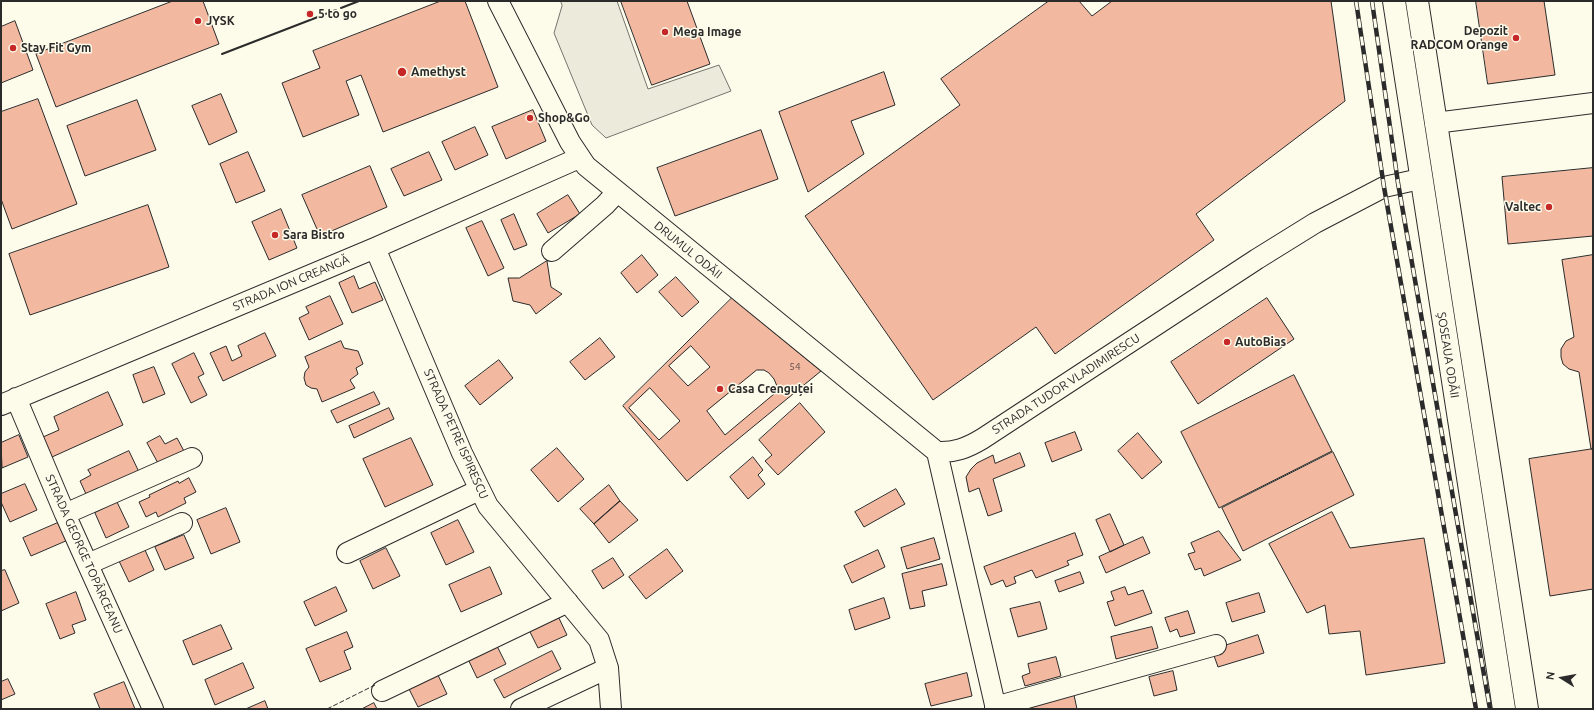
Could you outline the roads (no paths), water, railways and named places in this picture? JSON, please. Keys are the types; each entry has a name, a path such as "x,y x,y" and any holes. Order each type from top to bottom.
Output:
{"main road":[{"name":"ȘOSEAUA ODĂII","path":"1394,1 1420,179 1504,709"},
{"name":"ȘOSEAUA ODĂII","path":"1417,1 1527,709"}],"street":[{"name":"DRUMUL ODĂII","path":"498,1 537,81 579,158 586,166 936,452"},
{"path":"1435,123 1593,103"},
{"name":"STRADA ION CREANGĂ","path":"9,402 375,248 579,158"},
{"name":"STRADA TUDOR VLADIMIRESCU","path":"936,452 947,453 959,451 982,439 1315,222 1384,187 1420,179"},
{"path":"552,250 617,192"},
{"name":"STRADA PETRE ISPIRESCU","path":"375,248 462,453 488,506 599,640 608,668 612,709"},
{"name":"STRADA GEORGE TOPÂRCEANU","path":"9,402 65,514 153,709"},
{"path":"936,452 995,708 1216,645"},
{"path":"65,514 192,458"},
{"path":"347,553 479,490"},
{"path":"88,564 182,523"},
{"path":"382,691 568,602"},
{"path":"521,709 608,668"}],"railway":[{"path":"1356,1 1384,187 1476,709"},
{"path":"1372,1 1398,183 1490,709"}],"place":[{"name":"5 to go","path":"310,14"},
{"name":"JYSK","path":"198,21"},
{"name":"Mega Image","path":"665,32"},
{"name":"Depozit RADCOM Orange","path":"1516,38"},
{"name":"Stay Fit Gym","path":"13,48"},
{"name":"Amethyst","path":"402,72"},
{"name":"Shop&Go","path":"530,118"},
{"name":"Valtec","path":"1549,207"},
{"name":"Sara Bistro","path":"275,235"},
{"name":"AutoBias","path":"1227,342"},
{"name":"Casa Crenguței","path":"720,389"}]}
